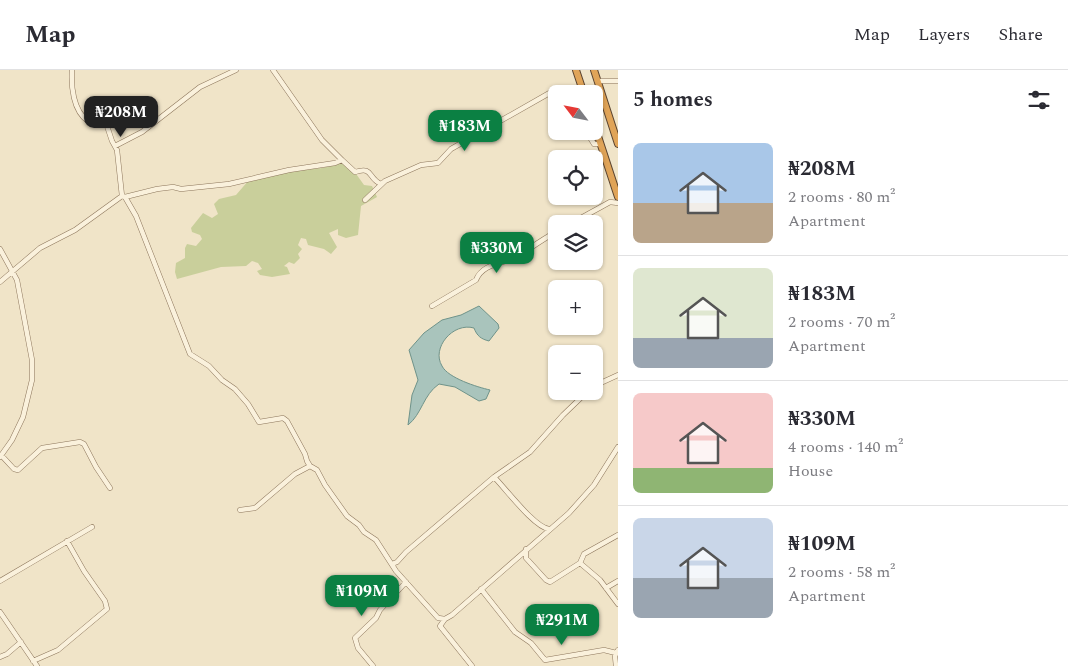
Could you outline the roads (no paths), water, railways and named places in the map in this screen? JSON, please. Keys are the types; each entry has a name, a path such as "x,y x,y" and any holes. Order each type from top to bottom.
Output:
{"highway":[{"path":"576,70 581,85"},
{"path":"594,70 618,144"},
{"path":"599,140 618,197"}],"street":[{"path":"72,70 71,87 82,115 92,123 99,122 107,126 115,146 123,196 136,216 190,354 209,366 222,380 235,389 248,404 259,422 283,418 287,421 310,466 317,470 347,516 376,540 396,571 411,586 433,614 444,619"},
{"path":"115,146 142,132 200,88 236,70"},
{"path":"273,70 322,140 356,172 364,169 369,171 375,182 380,184"},
{"path":"598,81 618,81"},
{"path":"365,200 380,184 420,165 438,163 451,149 548,94"},
{"path":"592,140 594,144 600,144"},
{"path":"0,282 12,274 26,258 40,248 75,230 123,196 173,187 181,189 229,184 342,160"},
{"path":"586,215 610,202 618,203"},
{"path":"432,306 476,280 481,273 494,264 515,258 548,237"},
{"path":"0,249 17,280 32,360 32,380 23,417 1,457 14,469 18,470 42,448 80,442 84,444 110,488"},
{"path":"603,382 618,375"},
{"path":"392,564 397,562 406,552 494,477 530,452 579,400"},
{"path":"472,666 440,626 444,619 569,513 594,485 618,447"},
{"path":"240,510 255,508 295,474 310,466"},
{"path":"494,477 530,516 543,528 549,529"},
{"path":"0,581 92,527"},
{"path":"526,548 526,558 550,582 580,563 584,554 618,535"},
{"path":"33,661 58,650 107,609 105,601 84,571 67,541"},
{"path":"580,563 606,588 618,604"},
{"path":"606,588 618,581"},
{"path":"373,666 358,648 354,638 376,618 380,610 406,582"},
{"path":"481,589 515,632 531,643 545,660 604,650 617,651 616,666"},
{"path":"0,612 37,666"},
{"path":"0,657 7,654 21,642"}],"water":[{"path":"479,306 498,324 499,328 489,341 480,337 474,328 466,327 459,329 446,338 442,344 439,359 445,370 456,378 490,390 486,399 479,401 455,387 439,384 429,393 413,421 408,425 412,395 418,380 409,350 424,333 442,320 461,315"}]}
